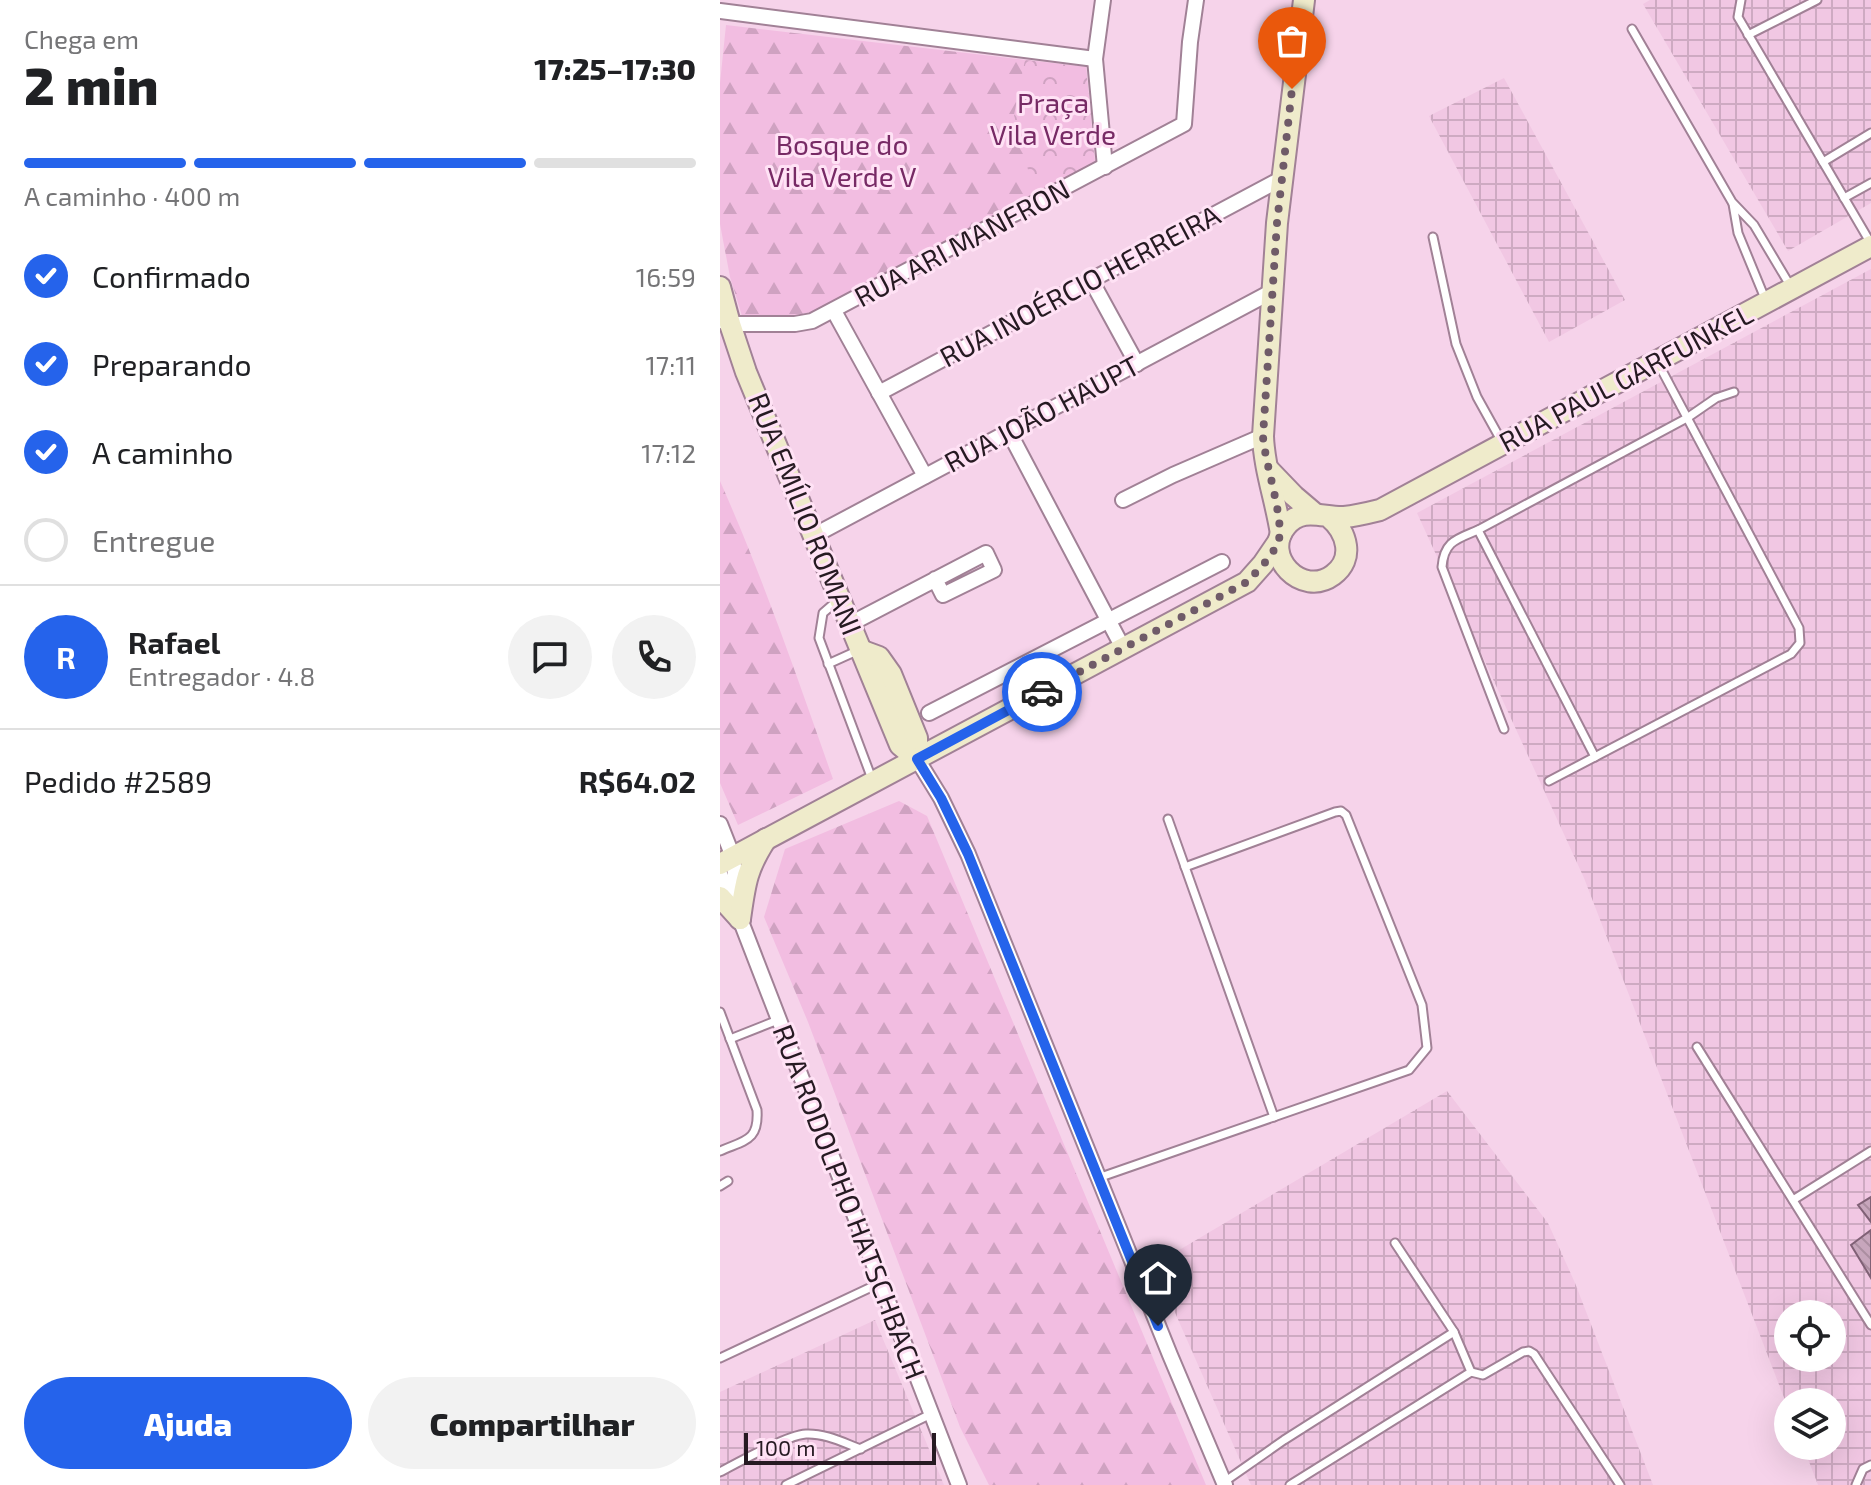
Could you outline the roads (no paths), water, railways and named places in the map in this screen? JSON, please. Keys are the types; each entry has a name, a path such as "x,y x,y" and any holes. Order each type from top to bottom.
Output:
{"main road":[{"path":"1302,580 1293,576 1278,552 1280,538 1263,436 1281,179 1304,0"},
{"name":"RUA PAUL GARFUNKEL","path":"1322,515 1354,516 1380,510 1871,245"},
{"name":"RUA EMÍLIO ROMANI","path":"720,287 725,323 860,650 879,657 891,674 917,738 917,759"},
{"path":"1247,582 1278,578 1313,582 1324,580 1334,574 1346,556 1347,545 1338,524 1294,496 1269,470"},
{"name":"RUA PAUL GARFUNKEL","path":"1346,556 1366,524 1380,510"},
{"path":"724,865 766,839 1247,582 1263,564 1286,525 1304,514 1322,515"},
{"path":"740,919 745,881 766,839"},
{"path":"720,897 740,919"}],"street":[{"path":"1103,0 1095,59 1105,167"},
{"name":"RUA ARI MANFRON","path":"725,323 802,324 834,311 1184,124 1188,55 1196,0"},
{"path":"720,11 1095,59"},
{"name":"RUA INOÉRCIO HERREIRA","path":"879,393 1281,179"},
{"path":"1091,280 1137,364"},
{"name":"RUA JOÃO HAUPT","path":"813,536 1271,292"},
{"path":"834,311 925,476"},
{"path":"1009,432 1123,648"},
{"path":"1123,500 1263,436"},
{"path":"929,713 1222,562"},
{"path":"850,624 935,579"},
{"name":"RUA EMÍLIO ROMANI","path":"917,759 941,798 968,854 1200,1430 1225,1484"},
{"name":"RUA RODOLPHO HATSCHBACH","path":"720,824 724,865 740,919 959,1485"},
{"name":"RUA RODOLPHO HATSCHBACH","path":"724,865 740,919"}],"lane":[{"path":"1741,0 1738,17 1871,245"},
{"path":"1748,35 1817,0"},
{"path":"1632,29 1732,202 1754,225 1792,289"},
{"path":"1823,162 1871,133"},
{"path":"1844,198 1871,183"},
{"path":"1732,202 1738,233 1766,302"},
{"path":"1433,237 1456,344 1477,397 1503,444"},
{"path":"1549,781 1791,654 1800,643 1799,628 1657,361"},
{"path":"1504,729 1442,567 1443,553 1454,541 1687,418 1716,398 1734,392"},
{"path":"1478,530 1595,757"},
{"path":"839,598 823,613 819,638 873,782"},
{"path":"828,664 860,650"},
{"path":"1098,1178 1409,1070 1427,1048 1422,1005 1346,815 1341,811 1185,867"},
{"path":"1168,819 1274,1117"},
{"path":"720,1012 757,1110 758,1126 750,1138 720,1151"},
{"path":"730,1039 778,1020"},
{"path":"1697,1047 1871,1325"},
{"path":"1793,1200 1871,1151"},
{"path":"1395,1243 1454,1332 1471,1372 1483,1375 1523,1352 1534,1354 1620,1485"},
{"path":"720,1358 880,1283"},
{"path":"1225,1484 1284,1440 1454,1332"},
{"path":"1290,1485 1471,1372"},
{"path":"786,1485 931,1414"},
{"path":"720,1472 790,1438 805,1434 823,1436 861,1449"},
{"path":"1856,1485 1863,1469 1871,1465"}],"park label":[{"name":"Praça Vila Verde","path":"1053,119"},
{"name":"Bosque do Vila Verde V","path":"842,161"}]}
